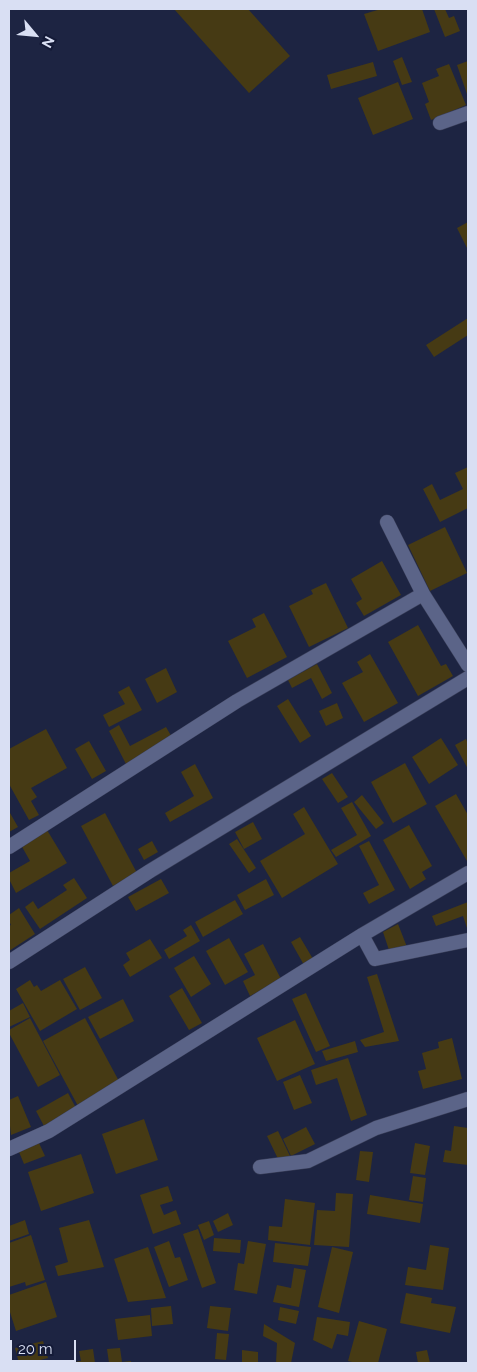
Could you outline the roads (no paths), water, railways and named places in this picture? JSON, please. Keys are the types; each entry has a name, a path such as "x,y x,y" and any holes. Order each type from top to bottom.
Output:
{"street":[{"path":"440,122 468,112"},
{"path":"387,522 423,594 468,665"},
{"path":"9,846 237,701 423,594"},
{"path":"9,962 150,871 468,678"},
{"path":"9,1149 49,1131 362,934 468,873"},
{"path":"362,934 375,959 468,940"},
{"path":"260,1166 308,1161 376,1128 468,1099"}]}
